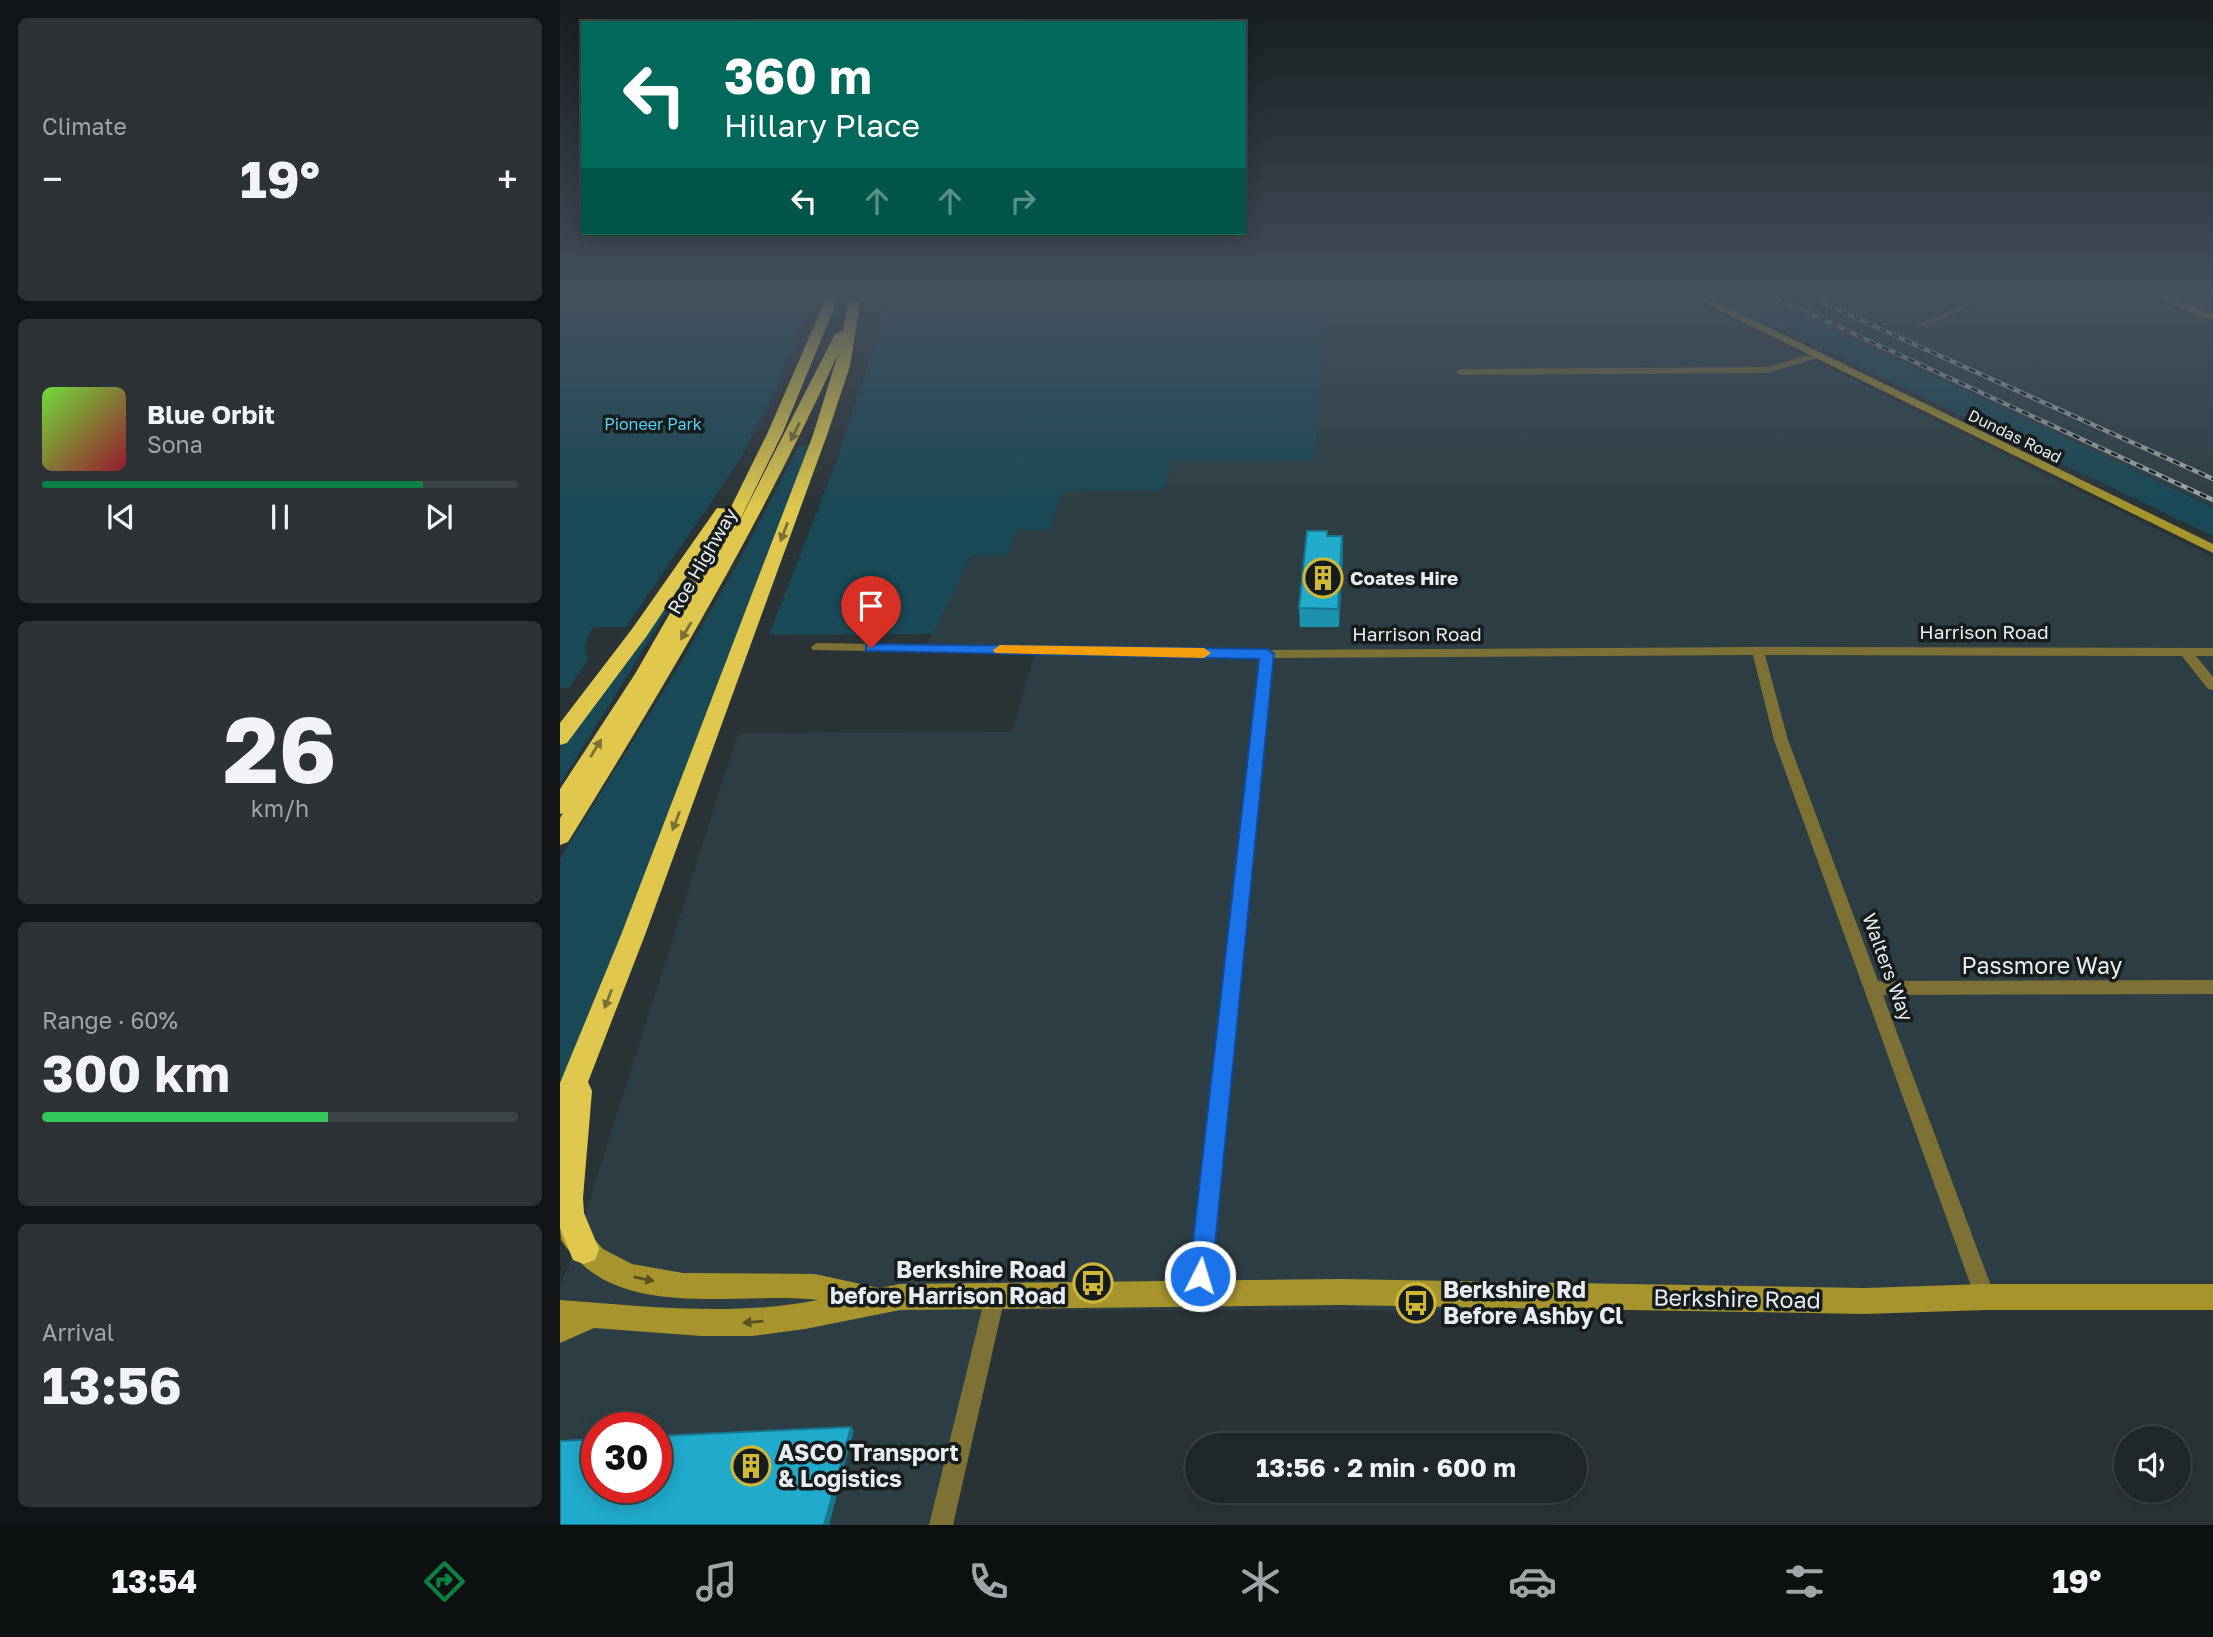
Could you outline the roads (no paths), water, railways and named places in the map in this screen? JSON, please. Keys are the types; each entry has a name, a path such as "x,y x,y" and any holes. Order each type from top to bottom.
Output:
{"highway":[{"name":"Roe Highway","path":"560,806 688,598 766,453 804,365"},
{"name":"Roe Highway","path":"560,836 654,685 743,531 800,423 826,365"},
{"path":"560,1116 820,435 843,365"},
{"path":"560,737 639,633 766,453"},
{"path":"580,1069 568,1198 569,1214 584,1249"}],"main road":[{"name":"Dundas Road","path":"1834,365 2213,550"},
{"name":"Berkshire Road","path":"560,1219 584,1249 607,1267 658,1282 815,1287 883,1301"},
{"name":"Berkshire Road","path":"560,1313 701,1323 751,1323 900,1297 1341,1292 1866,1301 1985,1297 2213,1297"},
{"name":"Berkshire Road","path":"560,1330 593,1315"}],"street":[{"path":"1460,372 1767,370 1784,365"},
{"name":"Harrison Road","path":"817,647 1267,654 2213,652"},
{"name":"Walters Way","path":"1758,651 1782,740 1985,1297"},
{"path":"2186,652 2213,686"},
{"path":"1199,1295 1267,654"},
{"name":"Passmore Way","path":"1873,988 2211,987"},
{"path":"942,1525 995,1297"}],"railway":[{"path":"1922,365 2213,500"},
{"path":"1961,365 2213,479"}],"place":[{"name":"Coates Hire","path":"1323,578"},
{"name":"Berkshire Road before Harrison Road","path":"1093,1283"},
{"name":"Berkshire Rd Before Ashby Cl","path":"1416,1303"},
{"name":"ASCO Transport & Logistics","path":"751,1466"}],"park label":[{"name":"Pioneer Park","path":"653,424"}]}
